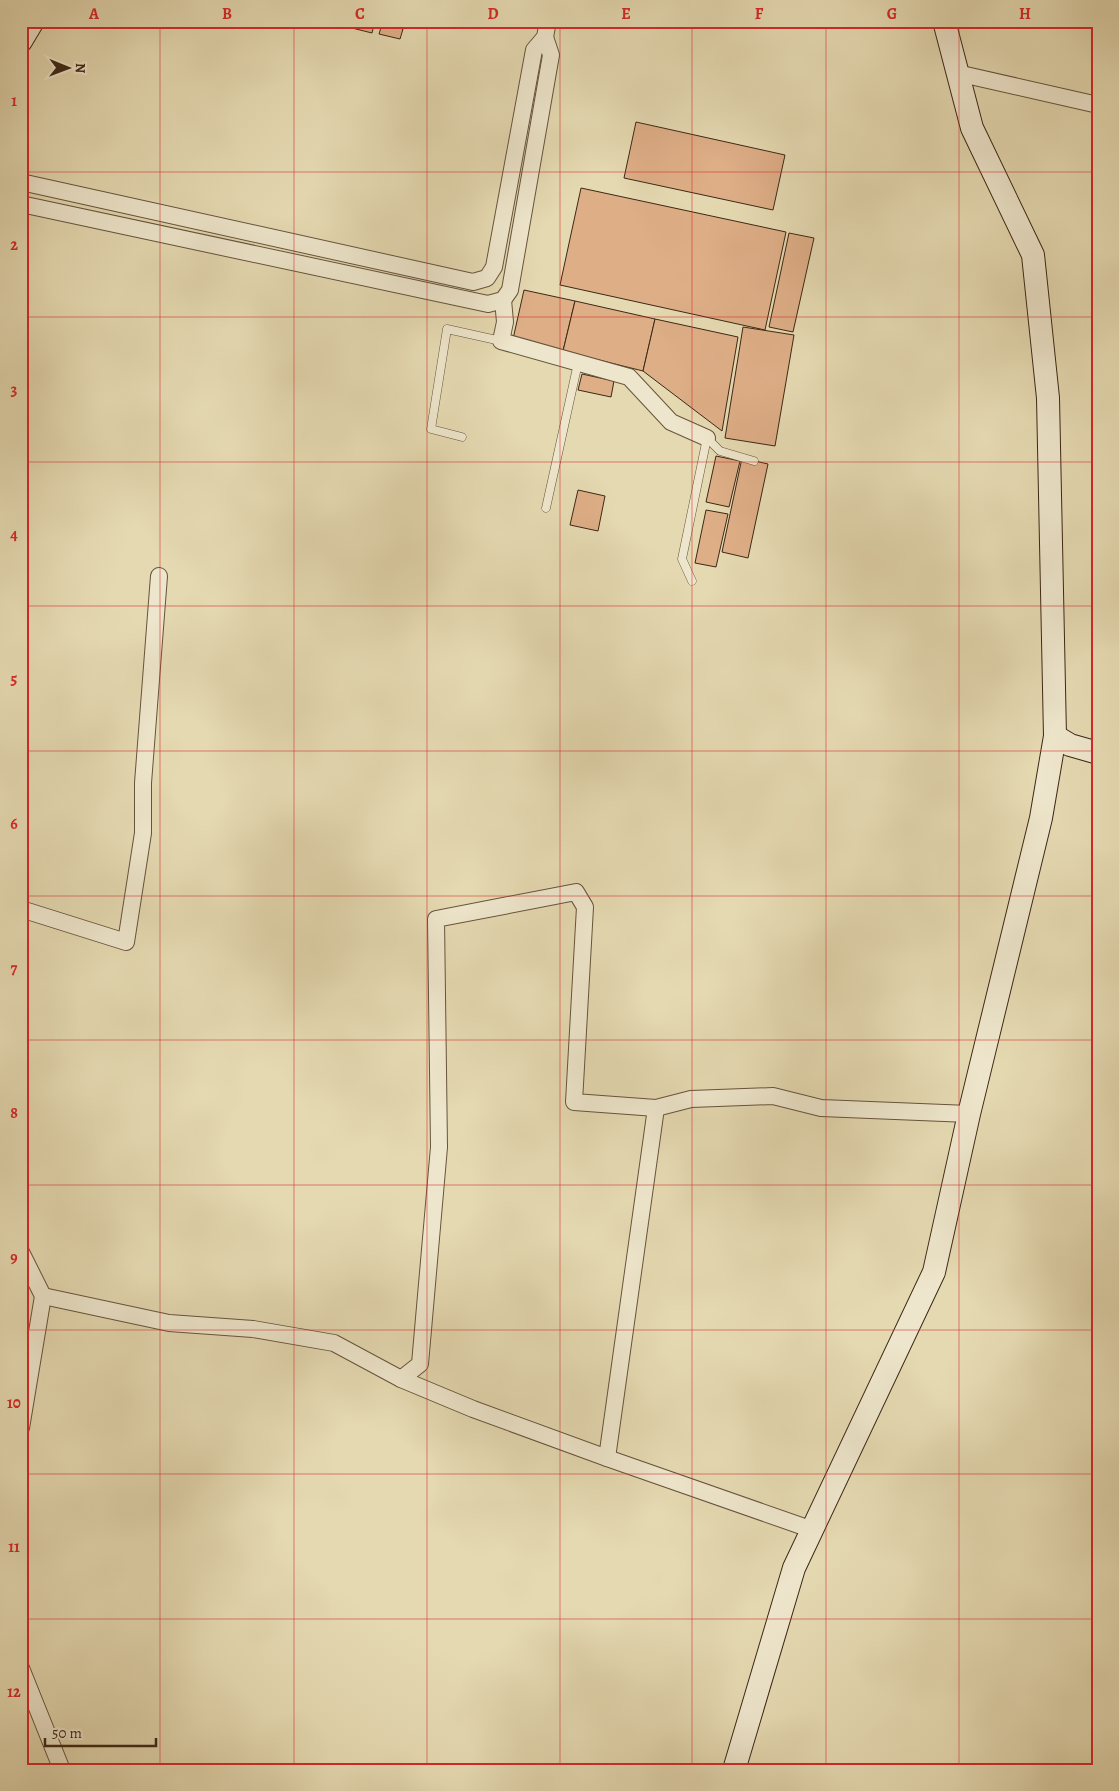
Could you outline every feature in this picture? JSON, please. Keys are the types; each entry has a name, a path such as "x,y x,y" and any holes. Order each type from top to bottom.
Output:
{"main road":[{"path":"21,41 33,21"},
{"path":"734,1770 794,1568 934,1272 969,1114 1035,846 1055,736 1048,398 1033,255 972,128 944,21"},
{"path":"1055,736 1070,745 1098,753"}],"street":[{"path":"21,182 473,282 487,278 494,267 534,50 547,29"},
{"path":"21,204 488,304 502,300 510,290 551,55 547,29"},
{"path":"957,73 1098,105"},
{"path":"502,300 505,322 501,341 629,377 671,422 707,438"},
{"path":"21,909 126,942 143,833 143,784 160,576"},
{"path":"401,1379 420,1364 439,1147 436,919 576,892 585,907 574,1102 656,1108 691,1099 773,1096 822,1108 969,1114"},
{"path":"607,1458 656,1108"},
{"path":"21,1252 43,1296 21,1428"},
{"path":"43,1296 169,1323 253,1329 334,1343 401,1379 473,1409 813,1530"},
{"path":"21,1668 62,1770"}],"lane":[{"path":"462,437 431,429 447,329 501,341"},
{"path":"546,508 578,363"},
{"path":"707,438 720,452 754,461"},
{"path":"692,581 682,559 707,438"}],"building":[{"path":"334,21 375,21 372,33 336,24 337,22"},
{"path":"382,24 403,29 400,39 379,34"},
{"path":"636,122 785,155 773,210 624,178"},
{"path":"581,188 786,232 765,330 560,285"},
{"path":"789,233 814,238 793,332 769,327"},
{"path":"524,290 575,301 563,351 513,339"},
{"path":"575,301 655,319 643,371 563,351"},
{"path":"655,319 738,337 722,431 643,371"},
{"path":"743,327 794,335 775,446 725,438"},
{"path":"582,374 614,381 611,397 578,390"},
{"path":"716,456 740,461 729,507 706,502"},
{"path":"742,458 768,464 748,558 722,552"},
{"path":"578,490 605,496 598,531 570,525"},
{"path":"706,510 728,514 716,567 695,563"}]}
